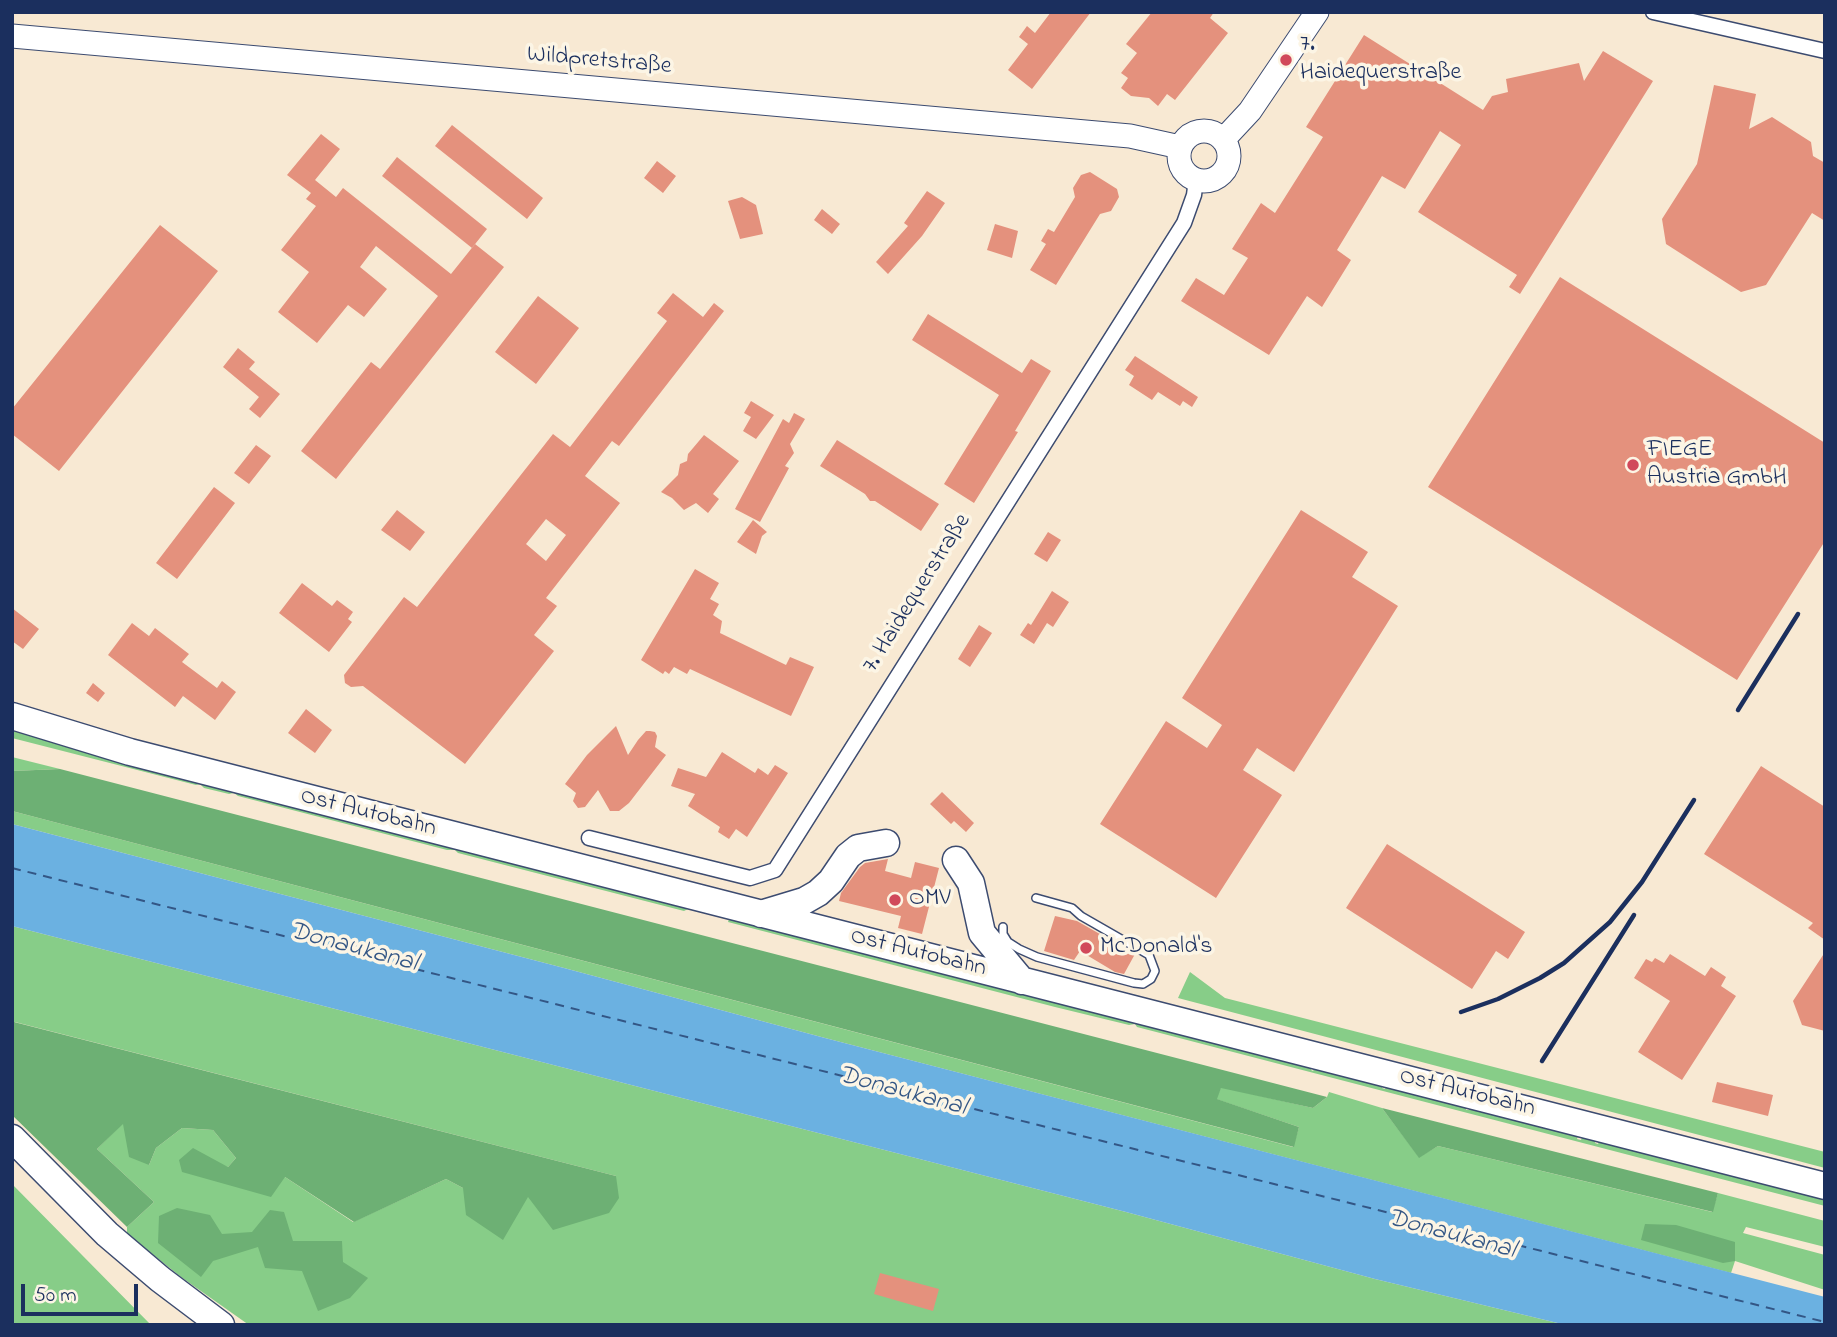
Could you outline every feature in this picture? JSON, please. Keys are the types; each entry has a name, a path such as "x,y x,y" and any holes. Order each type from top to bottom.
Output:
{"highway":[{"name":"Ost Autobahn","path":"12,716 130,752 1825,1186"},
{"path":"760,914 804,901 831,881 848,856 858,848 886,843"},
{"path":"956,860 971,883 982,884 982,933 1022,981"},
{"path":"12,1138 107,1234 160,1279 221,1325"}],"main road":[{"path":"1223,140 1239,125 1257,101 1317,12"},
{"name":"Wildpretstraße","path":"12,36 1109,134 1144,138 1180,147"},
{"path":"1202,131 1211,132 1223,140 1228,150 1226,168 1213,179 1196,180 1185,172 1180,164 1180,147 1185,140 1202,131"}],"street":[{"path":"1653,12 1825,51"},
{"name":"7. Haidequerstraße","path":"589,838 750,878 775,870 1184,223 1194,195 1196,180"}],"lane":[{"path":"1003,927 1003,934 1008,942 1037,957 1134,983 1143,984 1151,979 1155,971 1149,955 1081,916 1072,908 1036,898"}],"green space":[{"path":"12,728 688,909 684,911 234,793 204,788 200,784 12,738"},
{"path":"12,757 60,769 12,771"},
{"path":"60,769 1327,1097 1313,1108 1221,1088 1217,1099 1299,1127 1294,1147 12,811 12,771"},
{"path":"12,811 1293,1147 1299,1127 1216,1099 1221,1087 1313,1108 1327,1097 1329,1092 1382,1108 1419,1157 1438,1146 1712,1212 1718,1193 1825,1221 1825,1247 1746,1227 1743,1233 1825,1255 1825,1290 1735,1261 1731,1273 12,824"},
{"path":"729,919 1312,1065 1313,1071 1316,1066 1383,1083 1382,1088 1385,1089 1387,1084 1467,1105 1466,1110 1471,1106 1579,1133 1577,1139 1581,1140 1583,1135 1596,1138 1595,1143 1598,1144 1600,1139 1825,1197 1825,1206 1137,1027 1135,1024 1129,1025 1055,1007 728,922"},
{"path":"12,926 1126,1212 1375,1279 1566,1325 249,1325 181,1277 127,1234 127,1227 154,1202 97,1149 123,1123 149,1165 156,1148 182,1128 213,1130 236,1158 228,1167 179,1160 285,1177 353,1222 446,1179 463,1188 528,1196 616,1176 15,1022 12,1031"},
{"path":"1190,972 1225,998 1825,1152 1825,1168 1178,998"},
{"path":"14,1022 616,1176 619,1198 609,1213 553,1230 528,1197 503,1240 466,1215 463,1188 446,1179 354,1222 285,1177 271,1197 182,1172 179,1160 193,1148 228,1167 236,1158 213,1130 182,1128 156,1148 149,1165 129,1157 123,1124 97,1149 154,1202 127,1227 12,1115"},
{"path":"1382,1108 1718,1193 1713,1212 1438,1146 1419,1158"},
{"path":"12,1184 151,1325 12,1325"},
{"path":"177,1208 210,1215 222,1234 252,1232 270,1210 284,1212 293,1241 342,1241 343,1262 368,1278 350,1298 318,1311 302,1271 265,1268 258,1247 213,1261 201,1277 158,1243 159,1216"},
{"path":"1645,1224 1676,1225 1735,1242 1735,1261 1723,1263 1641,1240"}],"water":[{"name":"Donaukanal","path":"12,824 1825,1297 1825,1325 1566,1325 1375,1279 1126,1212 12,926"}],"building":[{"path":"1051,12 1091,12 1032,89 1008,70 1028,44 1019,37 1027,26 1035,33"},
{"path":"1152,12 1214,12 1210,18 1228,33 1175,100 1167,94 1158,106 1149,98 1131,96 1121,88 1128,78 1121,73 1137,53 1126,44"},
{"path":"1364,35 1483,110 1492,96 1508,92 1506,79 1579,63 1584,81 1603,51 1653,81 1520,294 1509,287 1517,275 1418,212 1461,145 1440,131 1405,189 1382,176 1337,250 1351,260 1322,307 1307,296 1269,355 1181,301 1196,278 1224,295 1248,258 1232,249 1261,203 1275,213 1323,137 1306,127"},
{"path":"1714,85 1756,94 1749,129 1772,117 1811,142 1813,156 1825,163 1825,221 1812,213 1766,285 1741,292 1666,244 1662,219 1697,164"},
{"path":"452,125 543,198 527,219 435,146"},
{"path":"321,134 340,149 315,180 336,197 343,188 451,274 475,244 504,267 336,479 301,451 371,362 380,369 438,296 376,246 360,267 387,289 364,317 348,305 317,343 278,312 309,272 281,250 316,206 306,199 311,193 287,175"},
{"path":"397,157 487,229 472,248 382,176"},
{"path":"657,161 676,176 663,193 644,178"},
{"path":"1090,172 1117,189 1119,197 1111,211 1100,214 1056,285 1030,270 1046,244 1041,241 1048,229 1054,232 1075,197 1073,188 1081,175"},
{"path":"927,191 945,203 922,236 888,274 876,262 908,226 904,223"},
{"path":"742,197 756,205 763,234 740,239 728,201"},
{"path":"822,209 840,224 832,234 814,220"},
{"path":"995,224 1018,231 1012,258 987,250"},
{"path":"160,225 218,271 59,471 12,434 12,409"},
{"name":"FIEGE Austria GmbH","path":"1560,277 1825,443 1825,541 1737,680 1428,487"},
{"path":"673,293 703,317 714,303 724,311 619,446 612,441 585,476 620,503 546,598 557,606 534,635 554,651 465,764 363,686 351,687 345,683 344,675 404,597 417,607 553,434 570,447 667,321 657,313","holes":["546,519 566,535 546,561 526,544"]},
{"path":"538,296 579,328 536,384 495,352"},
{"path":"928,314 1022,373 1031,359 1051,371 1015,431 1018,432 974,503 944,484 999,395 912,340"},
{"path":"238,348 255,362 249,369 280,394 260,418 249,409 259,397 223,367"},
{"path":"1135,356 1198,397 1192,407 1183,401 1180,406 1158,392 1152,400 1129,385 1134,376 1125,370"},
{"path":"751,401 774,415 756,439 743,431 751,417 744,413"},
{"path":"794,413 805,419 790,444 794,453 785,466 789,468 760,522 735,509 783,419 789,423"},
{"path":"704,435 739,461 713,494 719,499 708,513 696,503 684,510 661,492 678,475 680,464 687,461 688,454"},
{"path":"837,440 939,504 921,531 875,501 870,501 865,494 820,466"},
{"path":"256,445 271,456 249,484 234,473"},
{"path":"214,487 235,503 177,579 156,563"},
{"path":"397,510 425,532 410,551 381,530"},
{"path":"1301,510 1368,552 1352,577 1398,606 1294,772 1257,748 1243,770 1282,795 1216,898 1100,824 1166,721 1207,748 1222,725 1182,698"},
{"path":"753,520 767,532 762,536 756,554 737,542"},
{"path":"1048,532 1061,540 1047,562 1034,554"},
{"path":"695,569 719,583 710,599 719,604 713,615 722,621 720,633 786,665 790,657 814,667 791,716 690,669 687,674 674,667 669,674 665,671 663,674 641,660"},
{"path":"302,583 332,606 337,600 353,612 348,619 352,622 329,652 279,613"},
{"path":"1052,591 1069,602 1053,627 1047,623 1034,644 1020,635 1028,623 1031,625"},
{"path":"12,608 39,629 23,649 12,641"},
{"path":"132,623 149,636 155,628 189,654 182,662 217,688 222,681 236,692 215,720 183,696 175,707 108,655"},
{"path":"979,625 992,633 970,667 958,659"},
{"path":"93,683 105,693 98,702 86,693"},
{"path":"306,709 332,730 315,753 288,733"},
{"path":"616,726 628,755 646,731 650,731 657,736 655,747 666,755 629,803 619,811 610,811 598,790 585,807 578,808 573,801 576,793 565,784 587,755"},
{"path":"722,752 755,773 758,768 768,775 775,765 788,773 747,837 736,829 729,839 718,832 720,827 688,806 695,794 671,786 678,768 706,777"},
{"path":"1761,766 1825,807 1825,940 1808,928 1813,923 1704,854"},
{"path":"942,792 974,823 966,832 954,821 951,824 930,804"},
{"path":"1387,844 1525,932 1508,959 1496,951 1472,989 1346,908"},
{"path":"888,859 885,871 911,878 915,862 939,868 922,934 898,928 901,916 839,901 841,893 860,867 865,863"},
{"name":"McDonald's","path":"1055,916 1077,921 1135,954 1124,974 1115,972 1080,951 1074,960 1044,951"},
{"path":"1825,952 1825,1031 1802,1025 1793,1001"},
{"path":"1670,954 1705,976 1711,967 1726,977 1721,986 1736,996 1682,1080 1638,1052 1670,1001 1634,978 1646,959 1652,962 1655,958 1664,963"},
{"path":"1717,1082 1773,1095 1768,1116 1712,1102"},
{"path":"880,1273 939,1289 933,1311 874,1294"}],"ferry route":[{"path":"12,868 1825,1322"}],"railway":[{"path":"1738,710 1798,614"},
{"path":"1461,1012 1498,999 1540,978 1564,963 1610,922 1642,882 1694,800"},
{"path":"1542,1061 1634,915"}],"place":[{"name":"7. Haidequerstraße","path":"1286,60"},
{"name":"FIEGE Austria GmbH","path":"1633,465"},
{"name":"OMV","path":"895,900"},
{"name":"McDonald's","path":"1086,948"}]}
